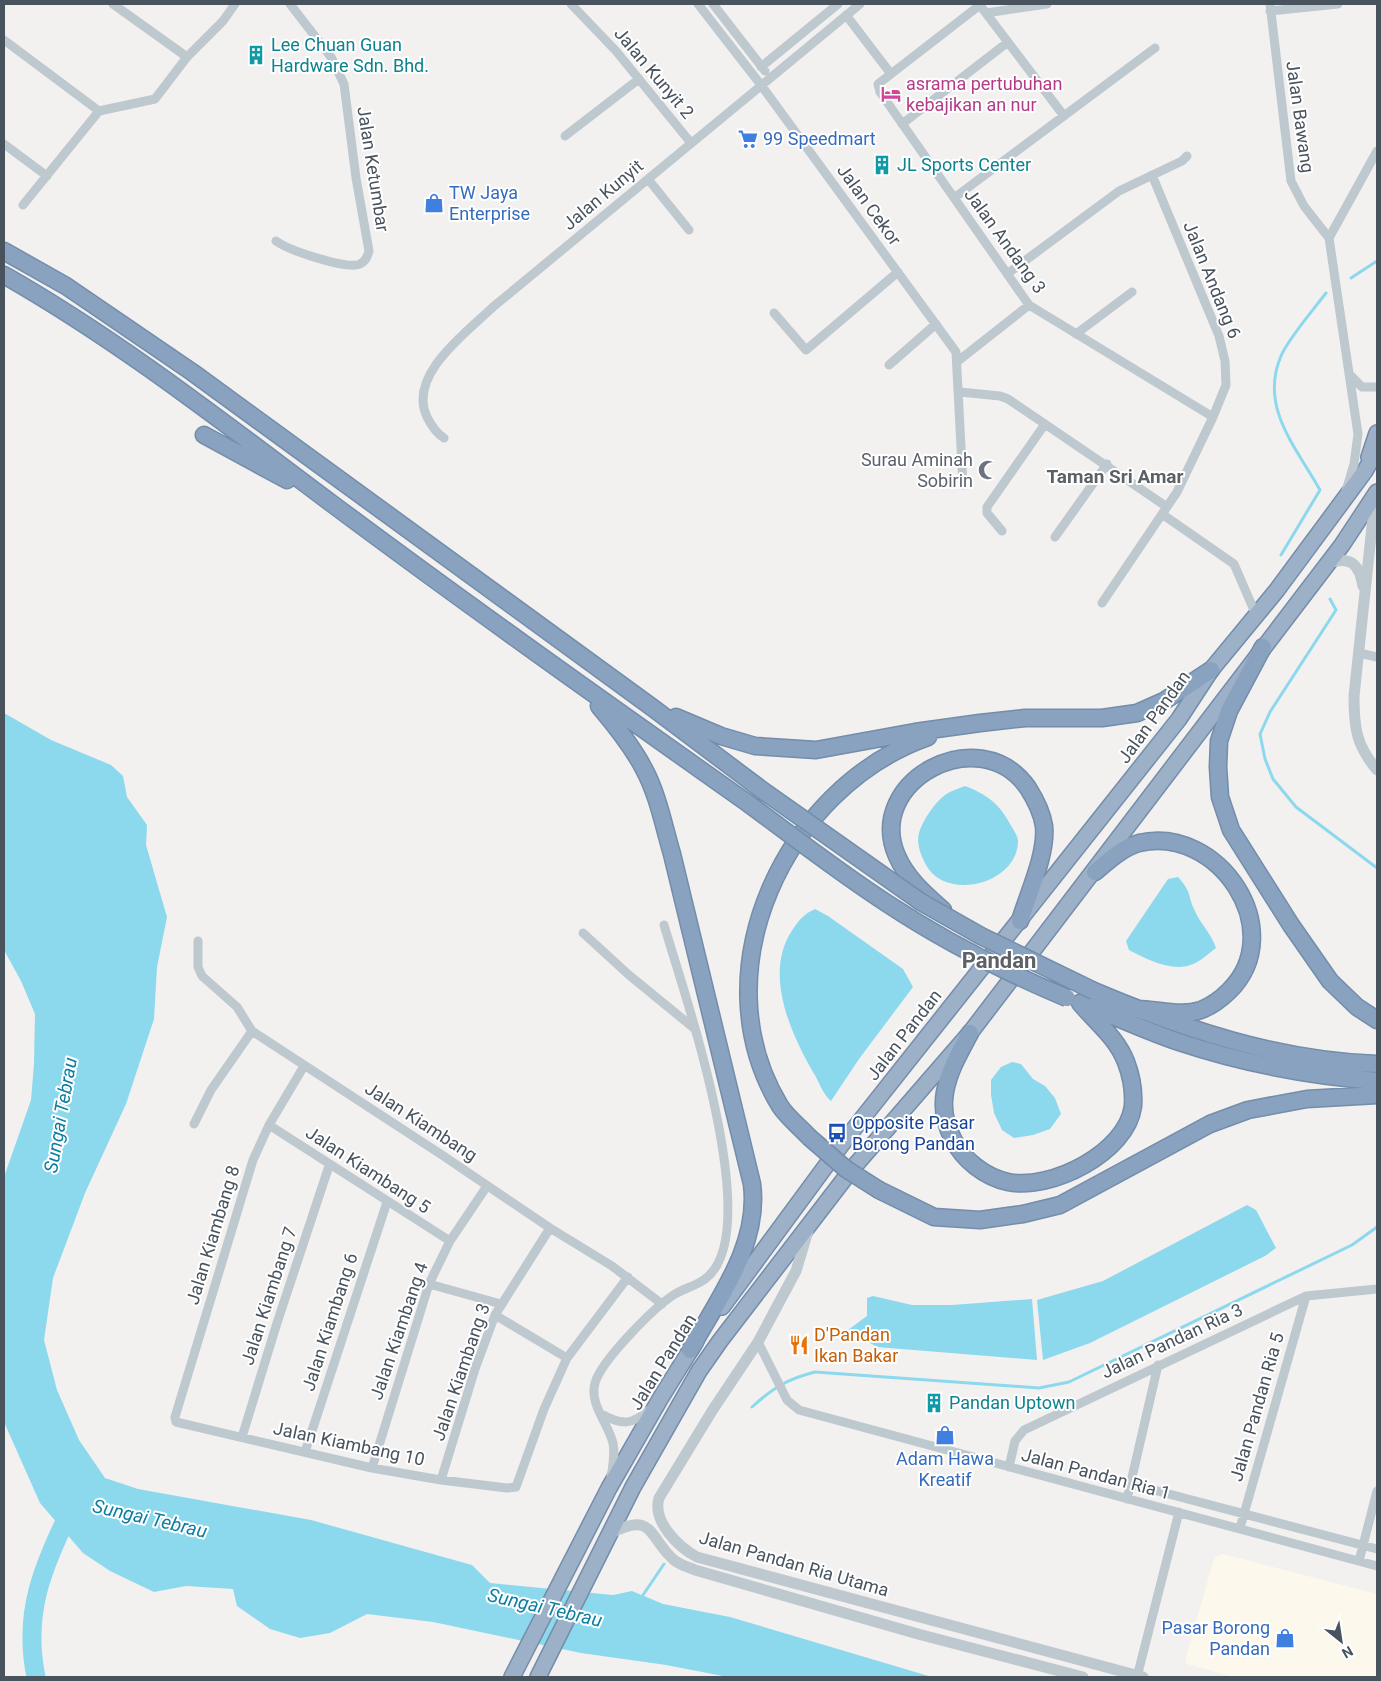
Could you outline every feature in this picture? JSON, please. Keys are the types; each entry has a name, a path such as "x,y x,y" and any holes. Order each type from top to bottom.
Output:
{"highway":[{"path":"4,251 66,286 192,372 654,708 762,790 895,885 956,922 1094,991 1137,1009 1255,1047 1305,1057 1377,1064"},
{"path":"4,275 74,316 178,387 331,503 582,686 889,905 973,954 1019,978 1179,1042 1258,1063 1347,1079 1377,1081"},
{"path":"1365,471 1377,433"},
{"path":"204,435 331,503"},
{"name":"Jalan Pandan","path":"512,1677 571,1558 609,1488 690,1350 842,1144 1179,719 1211,670 1277,590 1365,471 1377,449"},
{"name":"Jalan Pandan","path":"542,1671 608,1534 699,1371 743,1309 810,1222 885,1129 970,1033 1095,872 1328,563 1376,493"},
{"path":"1263,647 1229,711 1219,741 1220,797 1231,830 1291,925 1330,981 1357,1007 1377,1020"},
{"path":"654,708 721,736 755,746 816,750 915,732 980,723 1025,718 1102,718 1137,713 1164,701 1211,670"},
{"path":"582,686 635,752 646,772 658,806 674,864 752,1184 753,1218 742,1255 690,1350"},
{"path":"980,723 908,744 851,779 822,807 783,862 770,886 755,930 751,955 749,983 752,1024 763,1067 781,1107 809,1136 846,1170 879,1190 934,1217 980,1220 1023,1214 1060,1205 1210,1124 1248,1110 1307,1099 1377,1095"},
{"path":"956,922 919,888 904,869 893,841 894,814 907,789 918,776 930,768 946,761 981,757 1011,769 1022,780 1033,796 1044,826 1041,854 1020,921"},
{"path":"1095,872 1126,848 1140,843 1176,843 1196,848 1219,865 1232,882 1251,922 1254,936 1252,951 1237,983 1225,995 1210,1005 1192,1012 1137,1009"},
{"path":"970,1033 952,1067 945,1092 944,1108 947,1126 956,1146 979,1169 1008,1182 1038,1182 1066,1174 1109,1148 1123,1133 1132,1108 1130,1074 1118,1044 1073,1000"}],"street":[{"path":"23,205 99,111 155,100 187,57 223,21 235,4"},
{"name":"Jalan Ketumbar","path":"276,241 305,254 348,264 360,264 366,259 369,251 356,178 344,84 331,57 290,4"},
{"name":"Jalan Kunyit 2","path":"571,4 616,51 691,143"},
{"name":"Jalan Cekor","path":"698,4 761,85 956,352 960,392 963,485"},
{"path":"713,4 770,77"},
{"path":"762,66 838,4"},
{"name":"Jalan Kunyit","path":"444,438 430,424 424,411 426,382 438,360 494,308 648,178 860,4"},
{"path":"982,7 1048,4"},
{"path":"1270,8 1338,4"},
{"path":"117,5 187,57"},
{"path":"982,7 1064,116"},
{"name":"Jalan Andang 3","path":"982,7 878,84 880,92 1029,306 1213,417"},
{"name":"Jalan Bawang","path":"1270,8 1291,181 1304,206 1329,238 1358,440 1344,498"},
{"path":"846,15 891,74"},
{"path":"4,40 99,111"},
{"path":"902,124 1008,42"},
{"path":"954,198 1155,48"},
{"path":"748,49 761,55 778,54"},
{"path":"761,85 762,66"},
{"path":"565,136 639,79"},
{"path":"4,144 47,176"},
{"path":"1329,238 1377,150"},
{"path":"1007,274 1119,191 1182,161 1187,156"},
{"name":"Jalan Andang 6","path":"1102,603 1165,510 1194,459 1226,385 1225,361 1219,336 1152,175"},
{"path":"648,178 689,230"},
{"name":"Jalan Cekor","path":"774,313 806,350 898,272"},
{"path":"1076,334 1132,292"},
{"path":"958,361 1029,306"},
{"path":"889,365 936,324"},
{"path":"1349,373 1362,387 1377,387"},
{"path":"960,392 1000,396 1107,464 1234,564 1256,615"},
{"path":"1002,531 987,513 987,507 1045,424"},
{"path":"1054,537 1107,464"},
{"path":"1376,493 1354,696 1354,721 1358,742 1366,757 1377,770"},
{"path":"1328,563 1341,559 1349,561 1356,567 1362,578 1365,597"},
{"path":"1359,653 1377,657"},
{"path":"609,1488 614,1460 613,1445 593,1392 601,1368 608,1357 662,1304 675,1294 706,1279 714,1270 726,1242 729,1213 722,1138 695,1029 664,925"},
{"path":"583,933 629,975 695,1029"},
{"path":"194,1124 211,1090 252,1031 237,1006 202,976 198,967 198,941"},
{"name":"Jalan Kiambang","path":"252,1031 628,1278 662,1304"},
{"name":"Jalan Kiambang 8","path":"176,1422 174,1417 253,1160 269,1125 304,1066"},
{"name":"Jalan Kiambang 5","path":"269,1125 329,1166 450,1241"},
{"name":"Jalan Kiambang 7","path":"242,1437 329,1166"},
{"name":"Jalan Kiambang 4","path":"372,1468 429,1284 450,1241 487,1186"},
{"name":"Jalan Kiambang 6","path":"305,1452 387,1202"},
{"name":"Jalan Pandan Ria Utama","path":"810,1222 796,1271 758,1342 659,1498 657,1509 668,1530 680,1546 697,1557 1139,1677"},
{"name":"Jalan Kiambang 3","path":"441,1480 475,1369 495,1315 550,1228"},
{"path":"495,1315 567,1358 628,1278"},
{"path":"429,1284 501,1304"},
{"name":"Jalan Pandan Ria 3","path":"1009,1467 1015,1442 1024,1430 1158,1365 1306,1296 1377,1289"},
{"name":"Jalan Pandan Ria 5","path":"1240,1528 1306,1296"},
{"name":"Jalan Pandan Ria 1","path":"758,1342 784,1395 790,1404 799,1410 1377,1566"},
{"name":"Jalan Kiambang 10","path":"176,1422 372,1468 441,1480 507,1488 516,1486 544,1409 567,1358"},
{"path":"1128,1499 1158,1365"},
{"path":"602,1415 618,1422 630,1423 641,1417 660,1399"},
{"path":"1131,1484 1377,1549"},
{"path":"1359,1562 1377,1491"},
{"path":"1139,1677 1179,1512"},
{"name":"Jalan Pandan Ria Utama","path":"608,1534 633,1524 650,1530 669,1555 680,1564 918,1634 1083,1677"},
{"path":"736,1582 740,1568"}],"shaded area":[{"name":"Pasar Borong Pandan","path":"1223,1554 1377,1594 1377,1677 1233,1677 1187,1664 1185,1661 1213,1562 1216,1556"}],"water":[{"name":"Sungai Tebrau","path":"4,713 51,740 111,765 123,776 127,797 147,825 146,845 167,917 157,967 154,1019 126,1104 85,1193 53,1278 44,1340 57,1390 79,1440 105,1478 138,1489 311,1520 472,1565 490,1583 613,1595 632,1591 663,1604 730,1617 932,1677 728,1677 666,1665 581,1653 433,1622 367,1614 330,1633 300,1638 270,1629 237,1606 233,1589 186,1586 154,1592 110,1571 83,1553 40,1503 4,1422 4,1177 31,1100 35,1014 21,981 4,950"},
{"path":"965,786 986,796 997,805 1006,817 1018,841 1015,856 1006,868 994,877 980,883 964,885 949,883 936,876 926,865 918,841 921,828 935,805 943,796"},
{"path":"1178,877 1187,890 1196,914 1216,948 1196,963 1177,967 1160,964 1136,954 1129,950 1126,941 1168,879"},
{"path":"815,909 828,916 903,969 913,987 859,1059 831,1101 823,1091 796,1039 783,1002 780,983 780,964 784,946 800,920"},
{"path":"1012,1062 1021,1064 1033,1079 1045,1086 1055,1098 1061,1114 1050,1129 1033,1135 1014,1138 1002,1130 994,1113 991,1080 1001,1067"},
{"path":"1247,1205 1256,1210 1276,1248 1265,1256 1090,1343 1043,1360 1037,1300 1103,1281"},
{"path":"873,1296 912,1305 952,1305 1032,1299 1037,1360 877,1347 848,1330 867,1316 867,1298"}],"waterway":[{"path":"1351,278 1377,261"},
{"path":"1281,555 1320,490 1283,426 1274,392 1275,375 1284,349 1326,293"},
{"path":"1330,599 1336,610 1270,712 1260,734 1265,759 1273,779 1296,807 1377,868"},
{"path":"752,1407 781,1385 815,1372 1039,1388 1069,1382 1352,1245 1377,1227"},
{"path":"36,1677 32,1653 34,1608 45,1567 73,1504"},
{"path":"643,1595 664,1564"}],"place":[{"name":"Lee Chuan Guan Hardware Sdn. Bhd.","path":"256,55"},
{"name":"asrama pertubuhan kebajikan an nur","path":"891,94"},
{"name":"99 Speedmart","path":"748,139"},
{"name":"JL Sports Center","path":"882,165"},
{"name":"TW Jaya Enterprise","path":"434,203"},
{"name":"Surau Aminah Sobirin","path":"988,470"},
{"name":"Opposite Pasar Borong Pandan","path":"837,1133"},
{"name":"D'Pandan Ikan Bakar","path":"799,1345"},
{"name":"Pandan Uptown","path":"934,1403"},
{"name":"Adam Hawa Kreatif","path":"945,1435"},
{"name":"Pasar Borong Pandan","path":"1285,1638"}],"district":[{"name":"Taman Sri Amar","path":"1115,476"},
{"name":"Pandan","path":"999,960"}]}
